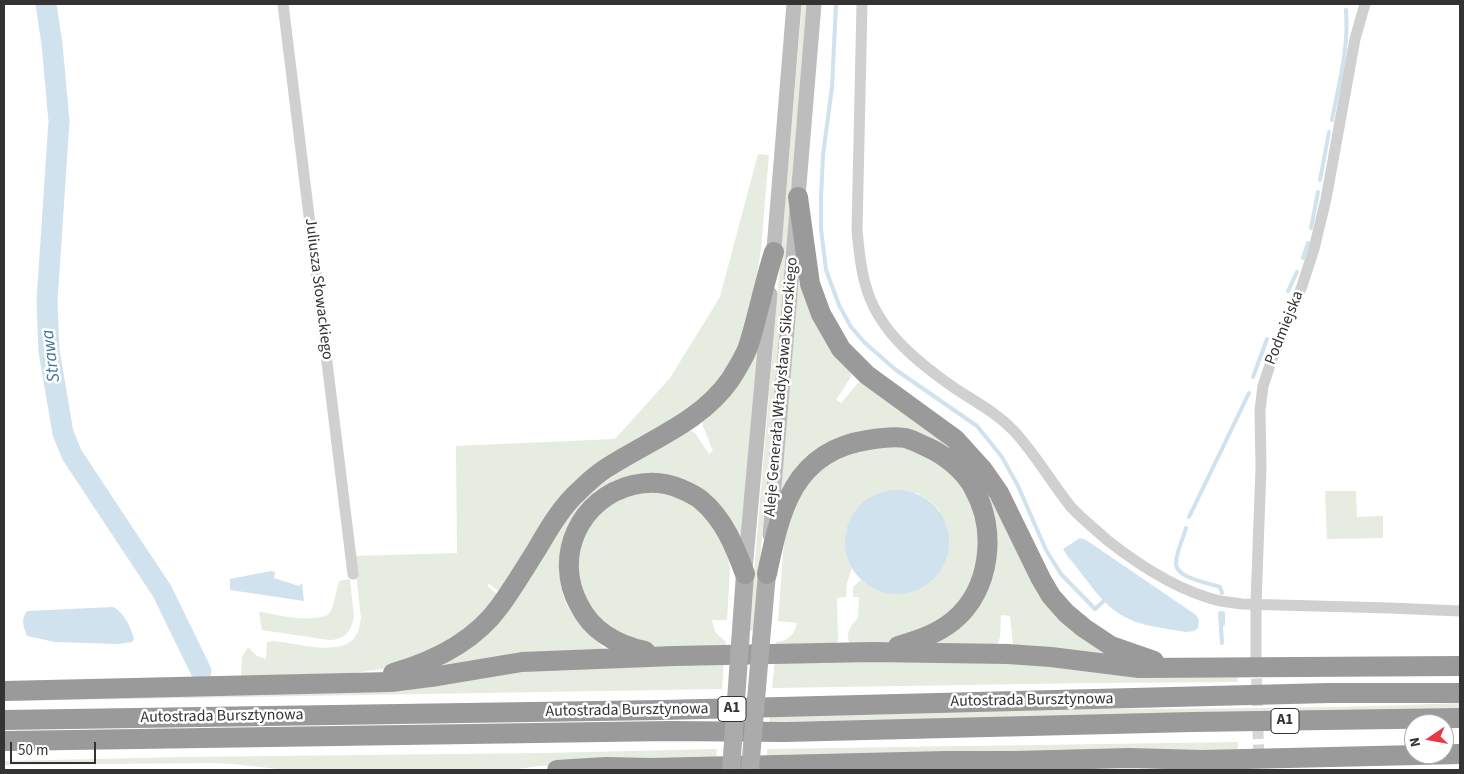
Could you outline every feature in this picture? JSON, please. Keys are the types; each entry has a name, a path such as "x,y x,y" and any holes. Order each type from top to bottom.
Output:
{"highway":[{"path":"798,197 810,284 820,314 841,349 867,375 955,439 982,470 999,493 1041,579 1051,596 1066,613 1111,646 1166,664 1195,669"},
{"path":"339,683 382,676 408,668 440,656 463,642 487,622 499,608 552,523 577,492 605,469 654,441 699,412 713,400 729,381 748,348 774,252"},
{"path":"767,574 776,532 790,494 808,468 830,451 857,442 906,438 935,450 945,457 973,486 982,506 988,541 986,562 981,581 968,606 941,629 921,639 872,652"},
{"path":"674,656 628,648 603,634 590,623 582,612 571,589 568,562 573,538 583,518 605,497 629,486 655,482 677,487 700,499 714,514 729,536 745,574"},
{"path":"4,691 392,682 522,662 674,656 872,652 1008,654 1139,668 1460,666"},
{"name":"Autostrada Bursztynowa","path":"4,720 663,710 1328,693 1460,693"},
{"name":"Autostrada Bursztynowa","path":"4,741 669,731 785,732 1192,722 1460,718"},
{"path":"557,770 606,767 645,769 946,761 1129,758 1190,760 1460,754"},
{"path":"1125,770 1190,760"},
{"path":"820,764 875,770"}],"main road":[{"name":"Aleje Generała Władysława Sikorskiego","path":"730,770 794,4"},
{"name":"Aleje Generała Władysława Sikorskiego","path":"750,770 814,4"}],"street":[{"name":"Juliusza Słowackiego","path":"283,4 353,574"},
{"path":"862,4 858,230 860,255 868,294 877,312 900,344 916,360 953,387 987,407 1013,430 1036,457 1072,508 1088,524 1153,572 1186,589 1220,601 1256,604 1460,611"},
{"name":"Podmiejska","path":"1256,658 1261,467 1260,410 1263,386 1302,286 1314,248 1326,199 1355,39 1365,4"}],"shaded area":[{"path":"802,4 807,4 754,631 749,631"},
{"path":"758,154 769,155 761,249 753,303 736,354 719,382 697,406 618,457 501,593 489,584 487,585 499,596 465,633 396,667 347,674 241,677 242,657 248,647 257,656 266,659 267,642 274,641 329,648 349,643 355,637 361,618 354,556 457,553 456,446 615,439 670,378 720,297"},
{"path":"799,256 851,373 851,377 836,400 841,403 858,383 862,381 931,427 986,483 1031,572 1130,659 1013,645 1010,616 1001,615 1000,637 997,646 927,647 986,594 993,576 996,561 997,535 968,470 859,433 780,503"},
{"path":"759,336 741,547 716,502 615,484 559,567 562,591 569,609 586,631 607,650 426,672 550,541 575,508 594,489 627,467 687,432 692,431 695,433 709,454 713,451 702,421"},
{"path":"890,445 909,448 927,454 960,482 976,516 979,555 969,589 948,615 908,636 887,642 850,645 849,630 858,618 859,597 853,597 853,587 861,580 865,583 940,511 930,501 917,493 846,529 846,549 852,568 847,583 846,597 837,598 838,641 833,645 776,646 776,642 790,636 795,630 797,623 778,621 787,522 806,482 838,456"},
{"path":"640,491 666,492 700,509 718,532 730,568 727,620 712,620 715,632 726,642 725,647 651,647 605,628 580,594 577,579 579,548 592,519 616,501"},
{"path":"1325,491 1356,491 1357,517 1383,516 1383,538 1327,539"},
{"path":"350,579 354,617 349,631 343,637 329,640 262,630 259,612 302,618 328,615 332,609 339,581"},
{"path":"775,660 948,660 1237,676 1238,682 772,688"},
{"path":"724,662 722,689 4,701 4,696"},
{"path":"1460,703 1460,711 769,722 770,715 879,712 1283,708"},
{"path":"1238,742 1238,753 767,758 767,749"},
{"path":"717,749 716,759 587,762 510,770 287,770 215,763 4,765 4,761"}],"water":[{"path":"897,490 917,494 934,505 945,522 949,542 945,562 934,579 917,590 897,594 877,590 860,579 849,562 845,542 849,522 860,505 877,494"},
{"path":"1080,538 1086,540 1196,615 1199,620 1198,628 1194,631 1186,632 1155,627 1138,623 1116,612 1094,590 1063,549"},
{"path":"271,571 275,572 274,578 299,586 302,583 304,601 230,590 230,579"},
{"path":"113,607 124,616 134,639 132,642 119,644 55,642 27,636 24,627 23,620 27,611"}],"waterway":[{"name":"Strawa","path":"46,4 52,44 59,121 47,301 49,351 63,433 72,455 162,591 201,671"},
{"path":"836,4 832,87 823,155 821,229 826,270 839,305 851,327 865,343 896,370 977,426 1002,457 1018,486 1046,550 1061,574 1095,609 1105,600"},
{"path":"1332,120 1345,52 1346,10"},
{"path":"1320,180 1329,132"},
{"path":"1311,228 1318,192"},
{"path":"1303,258 1308,243"},
{"path":"1288,291 1297,272"},
{"path":"1253,377 1267,339"},
{"path":"1189,517 1249,393"},
{"path":"1186,528 1178,553 1177,568 1186,576 1220,587 1222,593"},
{"path":"1220,613 1222,643"},
{"path":"1223,613 1223,624"}],"tunnel":[{"path":"1256,662 1259,764"}]}
